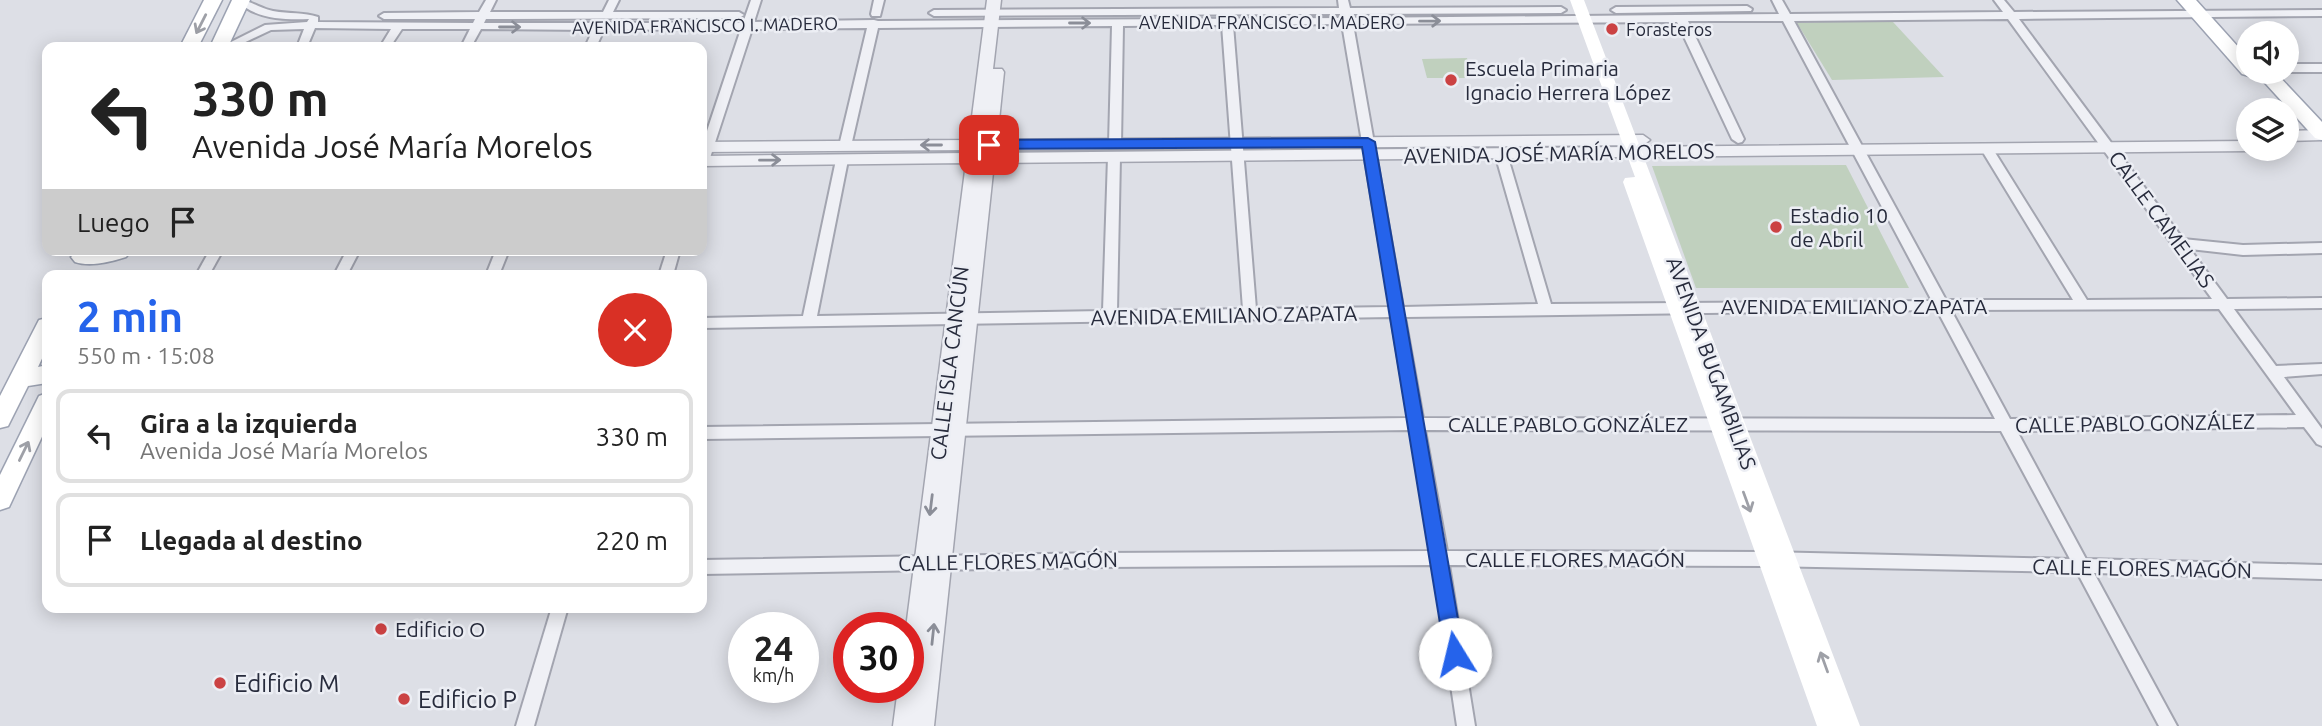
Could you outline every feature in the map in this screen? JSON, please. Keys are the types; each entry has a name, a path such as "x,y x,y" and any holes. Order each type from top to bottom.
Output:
{"main road":[{"path":"192,42 213,0"},
{"path":"221,42 241,0"},
{"path":"2198,6 2236,42"},
{"path":"2198,6 2236,54"},
{"name":"AVENIDA BUGAMBILIAS","path":"1574,10 1777,560 1848,726"},
{"path":"2261,84 2273,98"},
{"path":"2274,84 2314,141"},
{"path":"2299,125 2314,141"},
{"path":"80,261 100,256"},
{"path":"0,419 42,336"},
{"path":"21,378 42,375"},
{"path":"1,495 42,412"},
{"name":"AVENIDA BUGAMBILIAS","path":"1777,560 1829,726"}],"street":[{"name":"AVENIDA FRANCISCO I. MADERO","path":"241,0 258,12 313,20 398,26 479,21"},
{"path":"468,42 491,0"},
{"path":"593,42 614,0"},
{"path":"707,144 756,0"},
{"path":"809,320 843,153 879,0"},
{"name":"AVENIDA FRANCISCO I. MADERO","path":"237,42 269,27 313,20 603,22 875,18 998,11 1782,9 2322,4"},
{"name":"AVENIDA FRANCISCO I. MADERO","path":"1345,11 1461,5 1574,10"},
{"name":"AVENIDA FRANCISCO I. MADERO","path":"2198,6 2322,13"},
{"name":"CALLE CAMELIAS","path":"2004,7 2106,142 2322,440"},
{"path":"1678,9 1738,139"},
{"path":"1782,9 2085,567 2168,726"},
{"name":"CALLE ISLA CANCÚN","path":"923,726 933,561 998,11"},
{"path":"1110,317 1117,11"},
{"path":"1226,11 1250,314"},
{"path":"1345,11 1440,558 1466,726"},
{"path":"304,42 313,20"},
{"path":"388,42 398,26"},
{"path":"2299,68 2322,68"},
{"name":"AVENIDA JOSÉ MARÍA MORELOS","path":"1370,148 1502,154 1738,139 1987,149 2236,137"},
{"name":"AVENIDA JOSÉ MARÍA MORELOS","path":"707,156 2106,142 2236,146"},
{"path":"1987,149 2083,304"},
{"path":"1502,154 1546,309"},
{"path":"2179,243 2243,250 2322,248"},
{"name":"AVENIDA EMILIANO ZAPATA","path":"707,323 1684,307 2322,303"},
{"path":"2272,372 2322,369"},
{"name":"CALLE PABLO GONZÁLEZ","path":"707,433 1416,424 2008,425 2308,421"},
{"name":"CALLE FLORES MAGÓN","path":"707,567 933,561 1440,558 1777,560 2322,572"},
{"name":"CALLE ISLA CANCÚN","path":"904,726 933,561"},
{"path":"525,726 558,613"}],"green space":[{"path":"1893,22 1944,77 1832,80 1797,23"},
{"path":"1467,58 1472,78 1427,78 1422,59"},
{"name":"Estadio 10 de Abril","path":"1846,165 1909,288 1696,288 1652,166"}],"place":[{"name":"Forasteros","path":"1612,29"},
{"name":"Escuela Primaria Ignacio Herrera López","path":"1451,80"},
{"name":"Estadio 10 de Abril","path":"1776,227"},
{"name":"Edificio O","path":"381,629"},
{"name":"Edificio M","path":"220,683"},
{"name":"Edificio P","path":"404,699"}],"route":[{"path":"989,145 1368,142 1455,654"}]}
